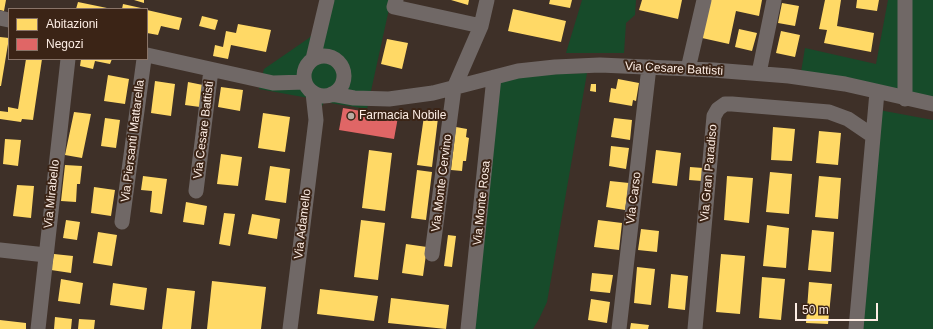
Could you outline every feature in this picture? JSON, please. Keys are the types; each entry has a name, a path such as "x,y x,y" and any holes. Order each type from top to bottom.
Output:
{"street":[{"path":"312,59 320,56 336,59 342,66 344,73 344,80 340,88 319,92 304,69 312,59 327,0"},
{"path":"396,0 394,7 481,26"},
{"name":"Via Monte Cervino","path":"432,254 454,88 481,26 487,0"},
{"path":"684,69 694,0"},
{"path":"684,69 704,0"},
{"path":"759,73 774,0"},
{"path":"905,99 906,0"},
{"path":"319,33 330,57"},
{"name":"Via Cesare Battisti","path":"148,55 273,83 357,99 389,99 415,96 454,88 494,77 530,70 567,66 649,67 759,73 816,79 933,104"},
{"name":"Via Mirabello","path":"38,329 68,60"},
{"name":"Via Piersanti Mattarella","path":"122,222 144,60"},
{"name":"Via Carso","path":"619,329 649,67"},
{"name":"Via Cesare Battisti","path":"196,191 211,70"},
{"name":"Via Monte Rosa","path":"468,329 494,77"},
{"name":"Via Cesare Battisti","path":"344,80 356,88 364,91 415,96"},
{"name":"Via Adamello","path":"290,329 319,92"},
{"path":"856,329 877,92"},
{"name":"Via Gran Paradiso","path":"695,329 714,116 718,109 725,104 732,104 829,112 848,119 873,136"},
{"path":"0,250 46,255"}],"green space":[{"path":"327,0 391,0 367,109 324,102 316,119 314,99 259,89 264,69 309,38 321,25"},
{"path":"582,0 636,0 635,15 626,23 624,53 566,53"},
{"path":"888,0 933,0 933,104 800,78 805,48 876,64"},
{"path":"587,73 547,302 533,329 468,329 499,81 530,75"},
{"path":"879,110 933,120 933,329 859,329"}],"building: Abitazioni":[{"path":"0,0 6,0 4,11 0,10"},
{"path":"134,0 144,0 144,3"},
{"path":"451,0 469,0 468,5"},
{"path":"550,0 572,0 570,8 549,4"},
{"path":"642,0 682,0 678,19 639,10"},
{"path":"710,0 762,0 759,16 736,11 729,44 702,38"},
{"path":"825,0 841,0 837,26 874,33 871,52 824,43 827,30 819,29"},
{"path":"857,0 879,0 877,11 856,8"},
{"path":"78,2 107,8 76,8"},
{"path":"782,3 799,6 795,26 778,23"},
{"path":"123,4 141,8 122,8"},
{"path":"513,9 566,21 561,42 508,31"},
{"path":"148,10 182,18 179,30 161,26 158,35 148,33"},
{"path":"202,16 218,20 215,30 199,26"},
{"path":"238,24 271,30 266,52 231,45 228,59 213,56 215,45 223,47 226,31 236,33"},
{"path":"739,29 757,33 752,51 735,47"},
{"path":"781,31 800,35 795,57 776,53"},
{"path":"0,37 8,38 8,44 0,86"},
{"path":"387,39 408,43 402,69 381,64"},
{"path":"26,60 42,60 33,120 22,119 21,122 0,119 0,111 8,112 8,107 18,109"},
{"path":"81,60 112,60 110,64 95,61 93,69 80,66"},
{"path":"108,75 129,79 125,104 104,101"},
{"path":"618,79 639,83 636,101 633,100 632,106 609,102 611,88 616,89"},
{"path":"155,81 175,84 171,116 151,113"},
{"path":"188,82 203,85 200,107 185,105"},
{"path":"591,84 596,84 596,92 590,91"},
{"path":"221,87 243,90 240,111 218,107"},
{"path":"74,112 91,114 82,158 65,155"},
{"path":"263,113 290,117 285,152 258,148"},
{"path":"424,116 438,118 432,167 417,165"},
{"path":"105,118 120,120 116,148 101,146"},
{"path":"614,118 632,120 630,140 611,137"},
{"path":"456,127 467,129 466,137 469,138 466,161 463,161 462,171 451,170"},
{"path":"773,127 795,129 792,161 771,160"},
{"path":"819,131 841,133 838,165 816,163"},
{"path":"5,139 21,140 18,166 3,164"},
{"path":"611,146 629,148 626,169 609,166"},
{"path":"369,150 392,153 385,211 362,208"},
{"path":"656,150 681,153 677,186 652,183"},
{"path":"221,154 242,157 238,186 217,184"},
{"path":"65,165 82,166 80,184 77,184 76,202 61,201"},
{"path":"270,166 290,169 286,203 265,200"},
{"path":"690,167 703,168 702,181 689,180"},
{"path":"417,170 432,172 426,220 411,218"},
{"path":"770,172 792,174 789,214 766,212"},
{"path":"143,176 167,179 162,214 150,212 152,191 141,190"},
{"path":"727,176 753,178 749,223 724,220"},
{"path":"819,176 841,178 838,219 815,217"},
{"path":"610,181 629,183 625,210 606,207"},
{"path":"17,185 34,186 31,218 13,216"},
{"path":"94,187 115,190 111,216 91,213"},
{"path":"186,202 207,206 204,225 183,222"},
{"path":"224,213 235,214 230,246 219,244"},
{"path":"252,214 280,219 277,239 248,234"},
{"path":"66,220 80,222 77,240 63,238"},
{"path":"361,220 385,223 378,280 354,277"},
{"path":"598,220 622,223 619,250 594,247"},
{"path":"767,225 789,228 786,268 763,266"},
{"path":"641,229 659,231 657,252 638,250"},
{"path":"812,230 834,232 831,272 808,270"},
{"path":"98,232 117,235 112,266 93,263"},
{"path":"448,235 456,236 452,267 444,266"},
{"path":"406,244 427,247 423,276 402,273"},
{"path":"54,254 73,256 71,273 51,270"},
{"path":"721,254 745,256 740,314 716,312"},
{"path":"637,267 655,269 651,305 634,303"},
{"path":"592,273 613,275 610,293 590,291"},
{"path":"671,274 688,276 685,310 668,308"},
{"path":"762,277 785,279 781,320 759,318"},
{"path":"61,279 83,283 80,304 58,301"},
{"path":"212,281 266,287 261,329 207,329"},
{"path":"809,282 832,284 828,324 806,323"},
{"path":"113,283 147,288 144,310 110,305"},
{"path":"167,288 195,291 191,329 162,329"},
{"path":"320,289 378,296 374,321 317,314"},
{"path":"391,298 449,305 446,329 388,323"},
{"path":"591,299 610,302 607,323 588,320"},
{"path":"55,317 72,319 71,329 54,329"},
{"path":"79,319 95,320 94,329 78,329"},
{"path":"0,320 26,323 26,329 0,329"},
{"path":"631,323 649,325 648,329 630,329"}],"building: Negozi":[{"path":"343,108 398,117 394,139 339,130"}],"place":[{"name":"Farmacia Nobile","path":"351,116"}]}
